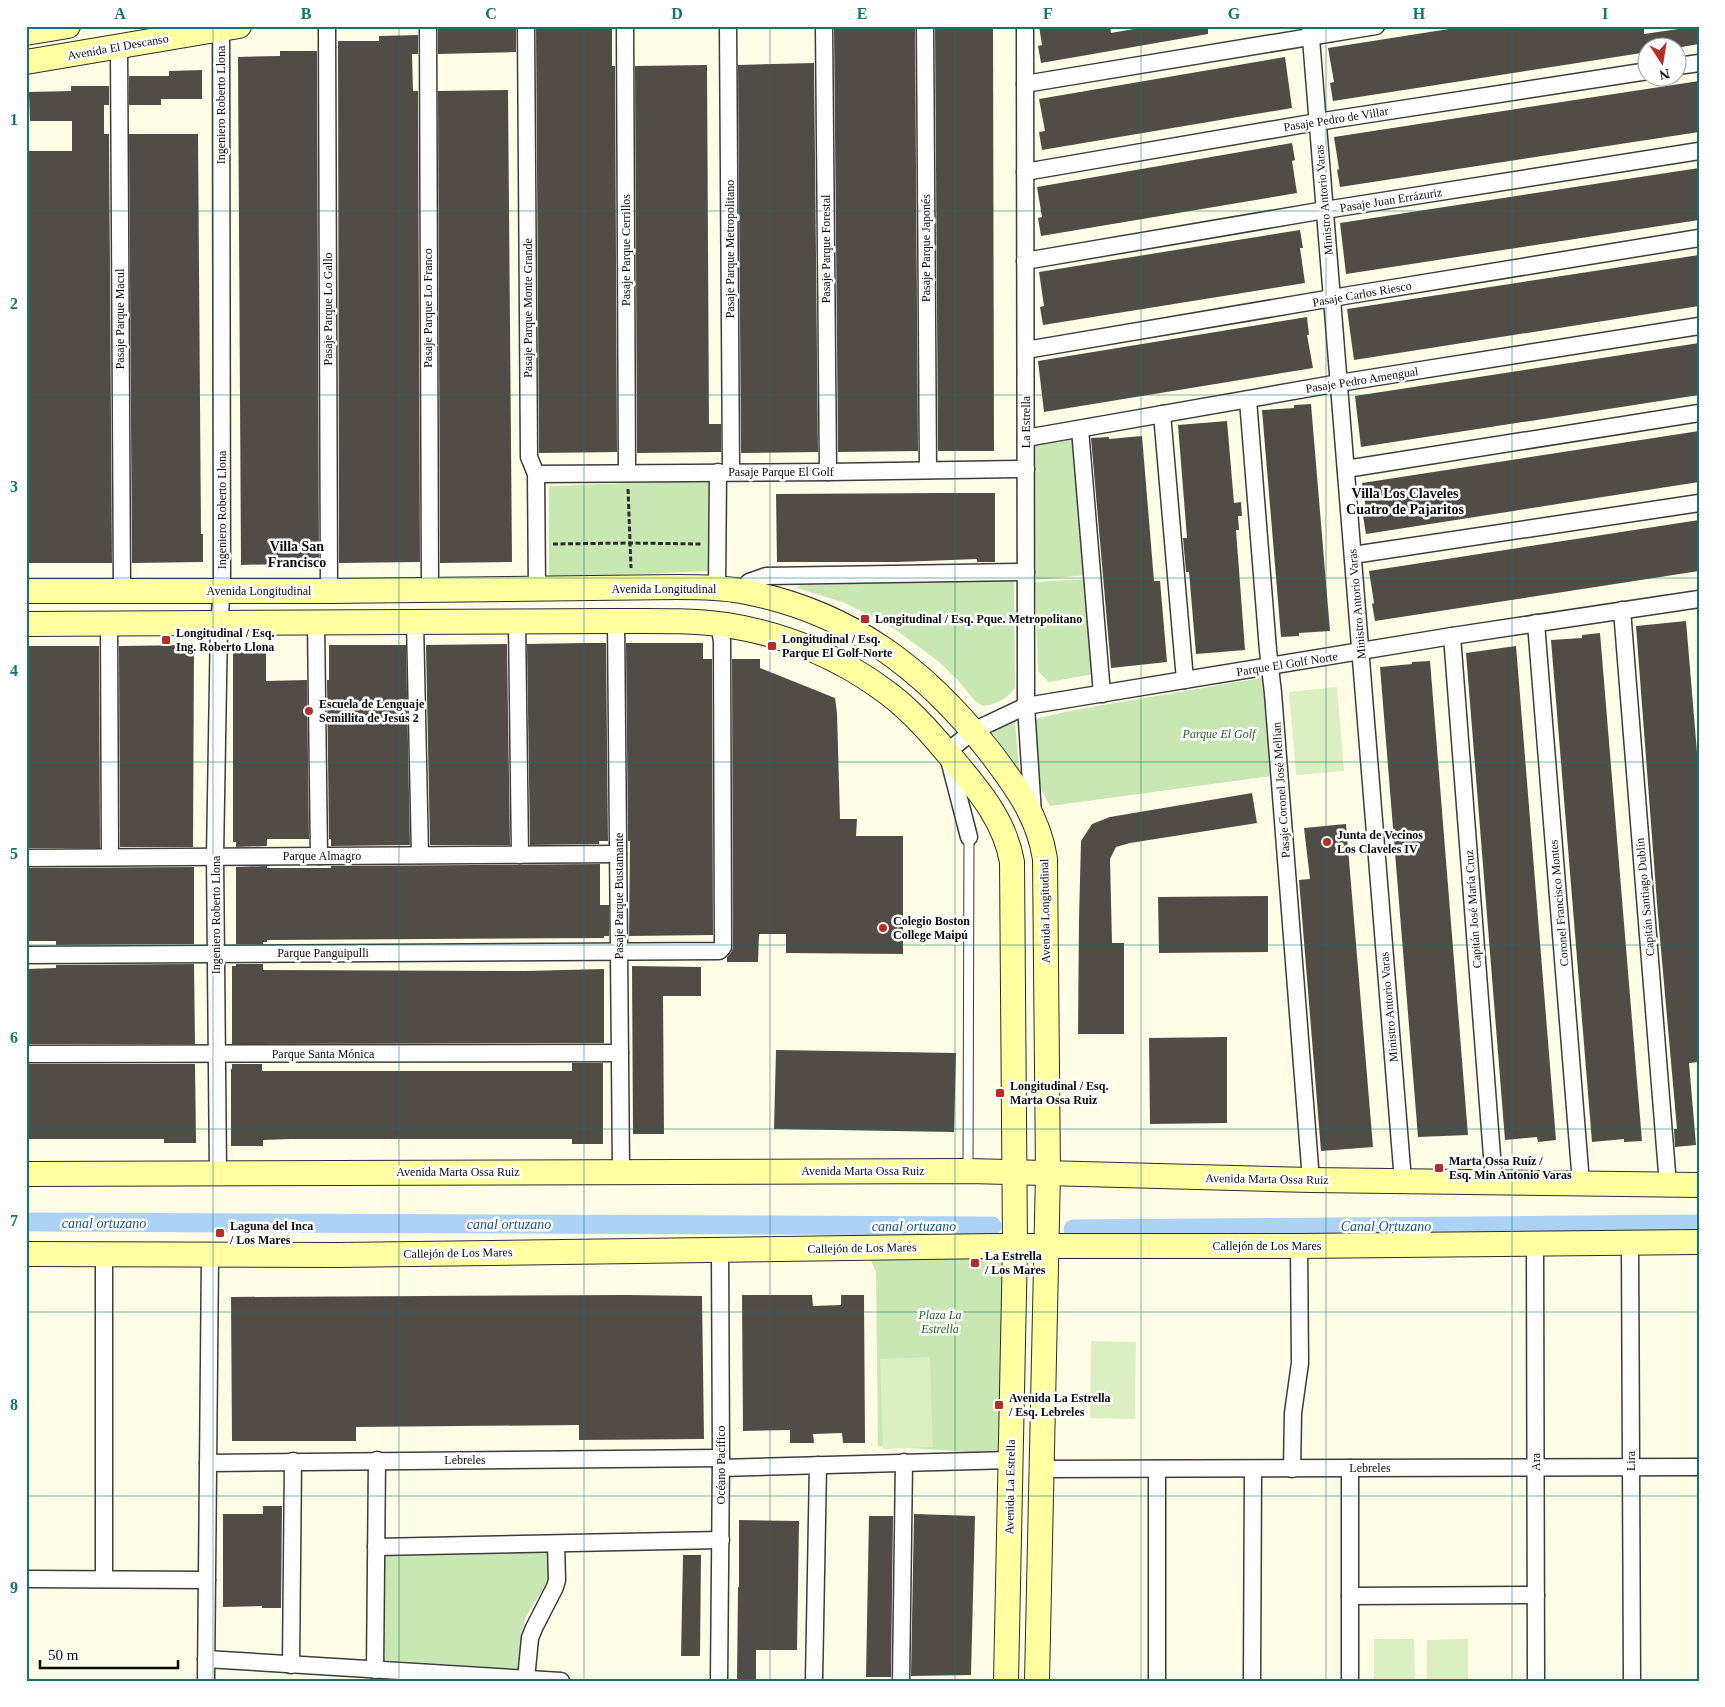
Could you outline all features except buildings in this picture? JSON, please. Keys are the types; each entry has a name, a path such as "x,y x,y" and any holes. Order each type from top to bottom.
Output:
{"main road":[{"path":"26,33 68,26"},
{"name":"Avenida El Descanso","path":"26,62 227,27"},
{"name":"Avenida Longitudinal","path":"26,591 329,591 677,587 717,589 741,591 772,598 831,619 858,633 884,648 910,668 955,710 1013,783 1033,817 1043,848 1046,877 1048,1173"},
{"path":"26,624 684,621 742,628 788,640 840,662 866,677 912,714 947,752 992,809 1005,834 1012,862 1015,1172"},
{"name":"Avenida Marta Ossa Ruiz","path":"26,1174 968,1171 1311,1180 1699,1185"},
{"name":"Avenida La Estrella","path":"1006,1681 1015,1172"},
{"path":"1038,1681 1048,1173"},
{"name":"Callejón de Los Mares","path":"26,1254 210,1255 1015,1246 1298,1246 1699,1242"}],"street":[{"name":"Pasaje Parque Lo Gallo","path":"327,26 329,591"},
{"name":"Pasaje Parque Lo Franco","path":"428,26 430,590"},
{"name":"Pasaje Parque Monte Grande","path":"526,26 529,457 536,474 537,589"},
{"name":"Pasaje Parque Cerrillos","path":"625,26 627,473"},
{"name":"Pasaje Parque Metropolitano","path":"717,589 717,545 725,472 728,26"},
{"name":"Pasaje Parque Forestal","path":"824,26 828,472"},
{"name":"Pasaje Parque Japonés","path":"925,26 928,470"},
{"name":"La Estrella","path":"1025,26 1026,706 1033,817"},
{"path":"1025,84 1310,31 1376,26"},
{"name":"Ingeniero Roberto Llona","path":"218,1173 216,857 219,623 222,590 227,27"},
{"name":"Ministro Antorio Varas","path":"1310,31 1403,1181"},
{"name":"Pasaje Parque Macul","path":"119,47 122,591"},
{"name":"Pasaje Pedro de Villar","path":"1025,172 1317,122 1638,73"},
{"name":"Pasaje Juan Errázuriz","path":"1025,261 1324,210 1699,151"},
{"name":"Pasaje Carlos Riesco","path":"1026,350 1699,238"},
{"name":"Pasaje Pedro Amengual","path":"1026,438 1339,383 1699,326"},
{"name":"Pasaje Coronel José Mellian","path":"1248,400 1270,667 1274,693 1311,1180"},
{"path":"1346,469 1699,413"},
{"path":"1162,414 1185,680"},
{"path":"1080,429 1102,694"},
{"name":"Pasaje Parque El Golf","path":"536,474 1026,470"},
{"path":"1353,554 1699,503"},
{"path":"741,591 749,582 766,576 1026,572"},
{"name":"Parque El Golf Norte","path":"947,752 973,731 1026,706 1452,636 1699,599"},
{"name":"Capitán Santiago Dublín","path":"1622,610 1668,1185"},
{"path":"517,621 520,855"},
{"name":"Pasaje Parque Bustamante","path":"616,621 621,1171"},
{"path":"316,622 319,856"},
{"path":"415,622 420,855"},
{"path":"109,623 110,858"},
{"name":"Coronel Francisco Montes","path":"1536,623 1581,1183"},
{"path":"619,951 719,951 723,947 722,641 719,624"},
{"name":"Capitán José María Cruz","path":"1452,636 1494,1182"},
{"path":"947,752 969,837"},
{"name":"Parque Almagro","path":"26,858 618,854"},
{"name":"Parque Panguipulli","path":"26,954 619,951"},
{"name":"Parque Santa Mónica","path":"26,1054 620,1053"},
{"name":"Lira","path":"1630,1242 1632,1681"},
{"name":"Ara","path":"1536,1243 1536,1681"},
{"path":"1292,1468 1292,1413 1300,1363 1298,1246"},
{"name":"Océano Pacífico","path":"719,1681 721,1540 720,1250"},
{"path":"104,1254 104,1579"},
{"path":"206,1681 210,1255"},
{"path":"375,1670 377,1460"},
{"name":"Lebreles","path":"208,1463 377,1460 818,1465 1010,1460"},
{"path":"292,1461 292,1665"},
{"path":"901,1681 904,1462"},
{"path":"814,1681 818,1465"},
{"name":"Lebreles","path":"1042,1469 1699,1467"},
{"path":"1350,1468 1350,1681"},
{"path":"1157,1469 1157,1681"},
{"path":"1252,1681 1253,1469"},
{"path":"376,1548 721,1540"},
{"path":"526,1679 530,1638 557,1580 556,1544"},
{"path":"26,1579 207,1580"},
{"path":"1350,1596 1536,1595"},
{"path":"206,1660 561,1681"}],"lane":[{"path":"968,1171 969,837"}],"path":[{"path":"627,473 631,543 631,588"},
{"path":"537,544 631,543 717,545"}],"green space":[{"path":"1075,436 1086,575 1036,580 1031,444"},
{"path":"711,480 711,571 549,578 549,486"},
{"path":"1086,579 1094,674 1049,682 1038,671 1035,582"},
{"path":"1014,581 1015,686 1010,694 1002,700 983,706 975,701 958,680 938,661 895,629 845,603 797,588 800,585"},
{"name":"Parque El Golf","path":"1267,677 1271,776 1050,806 1040,787 1035,719 1074,710"},
{"path":"1337,687 1344,771 1296,775 1289,692"},
{"path":"1015,721 1019,769 991,731 1001,724"},
{"name":"Plaza La Estrella","path":"870,1258 1003,1259 1001,1454 878,1446 876,1272"},
{"path":"1091,1341 1136,1342 1135,1419 1090,1418"},
{"path":"930,1357 933,1447 883,1449 880,1359"},
{"path":"550,1550 549,1579 525,1618 518,1669 384,1660 384,1552"},
{"path":"1374,1639 1414,1639 1415,1681 1374,1681"},
{"path":"1468,1639 1468,1681 1427,1681 1427,1640"}],"waterway":[{"name":"canal ortuzano","path":"26,1222 992,1226"},
{"name":"Canal Ortuzano","path":"1073,1229 1699,1224"}],"place":[{"name":"Longitudinal / Esq. Pque. Metropolitano","path":"865,619"},
{"name":"Longitudinal / Esq. Ing. Roberto Llona","path":"166,640"},
{"name":"Longitudinal / Esq. Parque El Golf-Norte","path":"772,646"},
{"name":"Escuela de Lenguaje Semillita de Jesús 2","path":"309,711"},
{"name":"Junta de Vecinos Los Claveles IV","path":"1327,842"},
{"name":"Colegio Boston College Maipú","path":"883,928"},
{"name":"Longitudinal / Esq. Marta Ossa Ruiz","path":"1000,1093"},
{"name":"Marta Ossa Ruíz / Esq. Min Antonio Varas","path":"1439,1168"},
{"name":"Laguna del Inca / Los Mares","path":"220,1233"},
{"name":"La Estrella / Los Mares","path":"975,1263"},
{"name":"Avenida La Estrella / Esq. Lebreles","path":"999,1405"}],"district":[{"name":"Villa Los Claveles Cuatro de Pajaritos","path":"1405,502"},
{"name":"Villa San Francisco","path":"297,554"}]}
